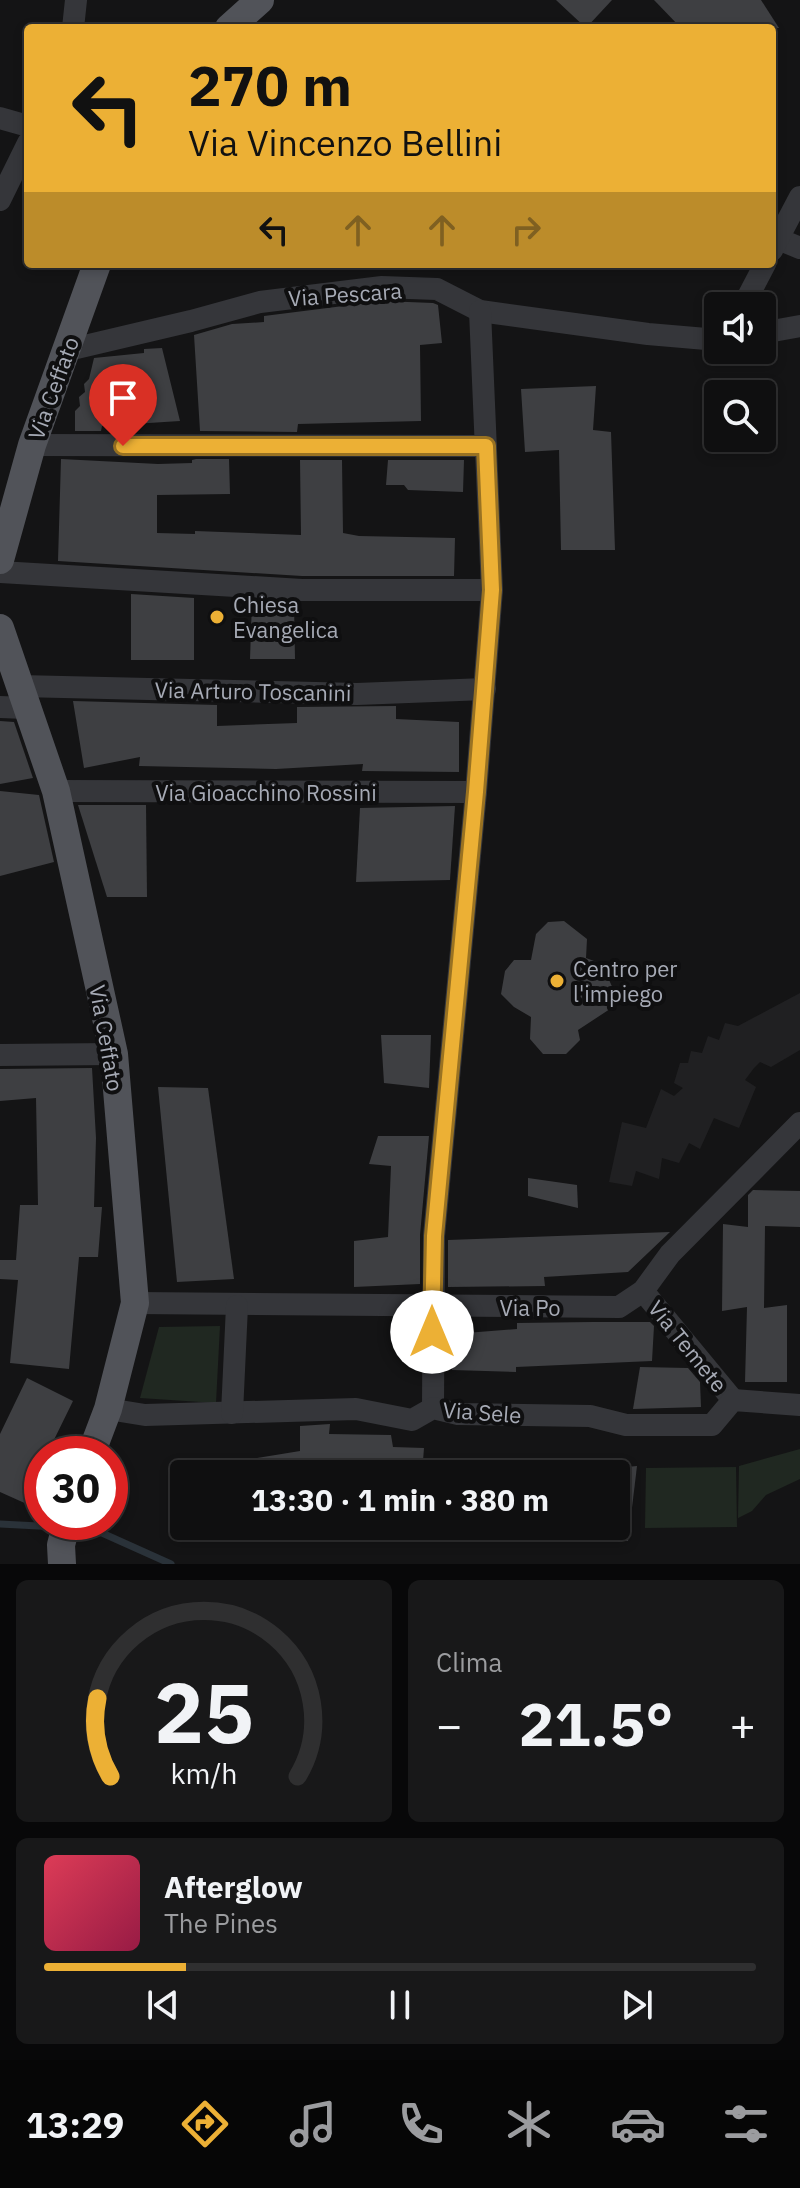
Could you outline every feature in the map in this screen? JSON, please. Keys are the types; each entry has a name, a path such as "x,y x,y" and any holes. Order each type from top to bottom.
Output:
{"main road":[{"path":"233,24 260,0"},
{"name":"Via Ceffato","path":"0,560 32,445 96,268"},
{"name":"Via Ceffato","path":"0,628 15,701 56,791 114,1054 135,1303 108,1409 98,1436"}],"street":[{"path":"73,24 76,0"},
{"path":"0,118 24,125"},
{"path":"0,200 24,151"},
{"path":"776,243 800,197"},
{"path":"776,245 800,248"},
{"path":"750,292 763,268"},
{"name":"Via Pescara","path":"68,350 178,325 260,302 382,287 437,289 480,311 704,339"},
{"path":"433,1408 434,1236 492,590 480,311"},
{"path":"776,330 800,326"},
{"path":"32,445 486,446"},
{"path":"0,572 316,590 492,590"},
{"name":"Via Arturo Toscanini","path":"15,701 485,689"},
{"name":"Via Gioacchino Rossini","path":"56,791 476,792"},
{"path":"0,1055 114,1054"},
{"name":"Via Po","path":"135,1303 619,1307 643,1291 670,1254 800,1123"},
{"name":"Via Temete","path":"643,1291 733,1400"},
{"path":"232,1413 237,1306"},
{"path":"733,1400 800,1405"},
{"name":"Via Sele","path":"108,1409 145,1415 356,1409 412,1420 433,1408 458,1414 590,1416 626,1425 712,1425 733,1400"}],"shaded area":[{"path":"800,993 800,1050 771,1067 760,1062 754,1068 745,1080 756,1087 739,1128 714,1118 700,1149 689,1143 679,1163 662,1158 659,1179 636,1171 632,1186 609,1182 622,1122 646,1128 661,1089 674,1096 683,1088 674,1083 680,1063 688,1063 691,1051 702,1053 708,1036 719,1040 725,1023 738,1026"},
{"path":"220,1326 216,1403 140,1398 159,1327"},
{"path":"800,1449 800,1479 766,1495 752,1511 738,1518 739,1466"},
{"path":"736,1467 737,1527 645,1528 646,1468"}],"building":[{"path":"556,0 612,0 590,24 582,24"},
{"path":"654,0 761,0 779,28 776,24 677,24"},
{"path":"383,301 438,305 442,343 420,345 421,421 298,424 297,432 200,431 194,335 232,324 264,322 264,316"},
{"path":"162,348 180,421 102,426 101,431 75,431 75,411 80,406 79,397 85,392 84,384 89,379 94,358"},
{"path":"596,386 593,430 611,432 615,550 561,550 559,450 525,452 521,389"},
{"path":"61,459 158,464 229,459 230,494 157,495 157,533 195,534 195,531 301,535 300,460 342,460 343,533 455,538 454,576 302,576 58,561"},
{"path":"388,460 464,460 463,492 408,490 404,485 386,485"},
{"path":"131,594 194,598 194,660 131,660"},
{"path":"252,601 294,604 295,659 250,659"},
{"path":"73,701 217,705 217,726 297,723 297,707 396,706 396,719 459,722 459,772 362,771 363,764 276,769 139,766 140,757 84,768"},
{"path":"0,721 14,722 33,778 0,784"},
{"path":"0,791 39,795 54,862 0,876"},
{"path":"78,805 146,805 147,897 107,897"},
{"path":"455,806 450,880 356,882 360,808"},
{"name":"Centro per l'impiego","path":"564,921 587,939 586,958 602,964 614,991 610,1009 578,1030 580,1040 566,1054 543,1054 530,1039 531,1017 514,1007 501,994 505,971 514,960 531,960 536,934 548,922"},
{"path":"381,1035 431,1035 429,1088 384,1083"},
{"path":"92,1068 96,1138 94,1207 102,1207 98,1257 79,1257 69,1369 10,1363 18,1280 0,1279 0,1260 16,1260 20,1205 38,1205 36,1098 0,1101 0,1069"},
{"path":"158,1087 208,1088 234,1279 177,1282"},
{"path":"378,1136 429,1136 420,1235 420,1284 354,1287 354,1241 388,1237 391,1166 369,1164"},
{"path":"528,1178 577,1185 578,1208 528,1196"},
{"path":"753,1190 800,1191 800,1227 765,1226 764,1308 787,1305 787,1382 745,1382 747,1307 722,1311 723,1224 748,1227 748,1195"},
{"path":"670,1232 628,1272 544,1277 545,1286 448,1287 448,1240"},
{"path":"650,1322 654,1326 652,1361 516,1367 516,1372 452,1370 453,1334 517,1329 517,1323"},
{"path":"640,1367 688,1368 700,1382 701,1407 633,1409"},
{"path":"27,1378 73,1401 56,1436 24,1436 24,1503 0,1492 0,1434"},
{"path":"330,1424 329,1434 391,1435 393,1447 424,1448 423,1460 245,1460 300,1451 300,1426"},
{"path":"637,1466 630,1524 630,1467"}],"waterway":[{"path":"0,1524 24,1525"},
{"path":"118,1540 171,1564"}],"place":[{"name":"Chiesa Evangelica","path":"217,617"},
{"name":"Centro per l'impiego","path":"557,981"}],"route":[{"path":"123,446 486,446 492,590 434,1236 432,1332"}]}
